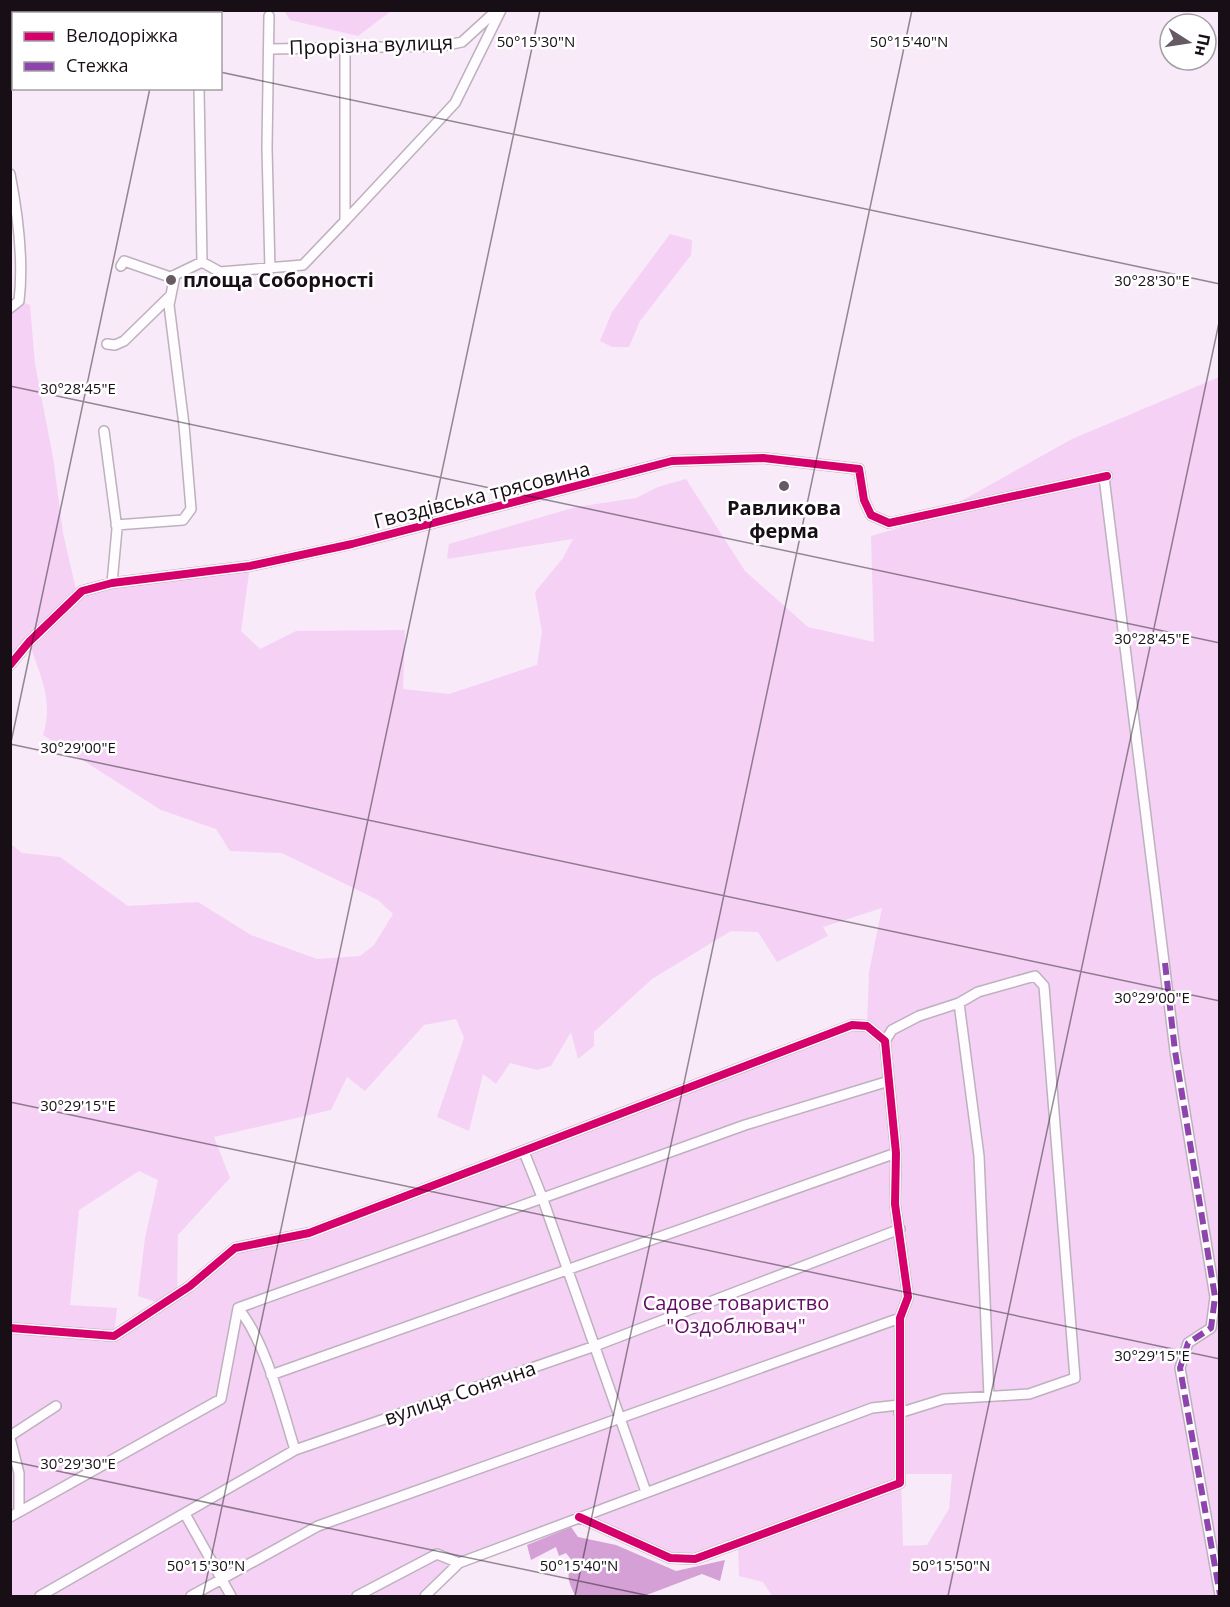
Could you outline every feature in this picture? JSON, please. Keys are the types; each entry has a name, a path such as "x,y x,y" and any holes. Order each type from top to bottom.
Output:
{"street":[{"name":"Прорізна вулиця","path":"270,50 345,49 381,45 443,46 462,42 499,10"},
{"path":"203,263 220,272 270,270 303,265 454,103 499,10"},
{"path":"269,16 267,148 270,270"},
{"path":"345,49 345,221"},
{"path":"199,90 203,263"},
{"path":"10,174 18,215 22,278 19,301 10,308"},
{"path":"122,263 170,277 203,263"},
{"path":"116,525 183,520 191,509 170,296 175,276"},
{"path":"107,344 115,345 124,341 170,296"},
{"path":"104,431 116,525 112,583"},
{"name":"Гвоздівська трясовина","path":"10,665 29,642 82,591 112,583 250,566 340,547 596,483 672,461 763,458 859,469 864,500 871,515 889,524 1106,476 1175,1051 1215,1297 1211,1328 1188,1343 1180,1368 1220,1595"},
{"path":"425,1596 459,1563 579,1517 872,1408 899,1409 944,1398 1029,1394 1075,1378 1044,986 1035,976 978,992 959,1003 919,1016 892,1030 885,1041 896,1153 895,1204 908,1297 900,1318 899,1409 900,1483 695,1559 670,1558 579,1517"},
{"path":"959,1003 979,1156 989,1396"},
{"path":"10,1328 114,1336 190,1286 235,1248 309,1233 852,1025 867,1026 885,1041"},
{"path":"238,1308 745,1125 889,1081"},
{"path":"524,1152 646,1492"},
{"path":"271,1375 896,1153"},
{"name":"вулиця Сонячна","path":"40,1596 295,1450 595,1346 900,1229"},
{"path":"238,1308 246,1318 271,1375 295,1450"},
{"path":"15,1515 221,1399 238,1308"},
{"path":"191,1596 318,1526 900,1318"},
{"path":"15,1515 19,1473 10,1437 56,1406"},
{"path":"184,1514 231,1596"},
{"path":"357,1596 437,1554 459,1563"}],"green space":[{"path":"284,11 391,11 358,36 290,20"},
{"path":"670,234 692,240 691,255 640,321 629,347 612,347 600,341 612,312"},
{"name":"Садове товариство \"Оздоблювач\"","path":"19,301 30,305 35,364 53,457 63,533 77,594 82,591 250,566 241,631 260,649 296,631 405,630 403,689 449,694 537,665 542,632 535,592 563,558 573,539 447,559 449,544 576,507 636,498 658,487 686,479 745,571 808,627 874,642 871,536 929,519 1072,439 1219,377 1219,1596 772,1596 763,1582 739,1576 738,1544 695,1559 670,1558 579,1517 459,1563 422,1596 11,1596 11,844 22,853 60,857 128,906 198,902 251,935 317,959 360,956 374,945 393,914 378,900 282,853 230,851 216,829 161,810 43,735 47,710 46,699 29,642 11,665 10,308","holes":["882,908 869,972 867,1026 852,1025 309,1233 235,1248 177,1295 178,1235 230,1178 214,1137 331,1110 347,1077 365,1091 424,1025 456,1019 464,1038 437,1117 469,1131 483,1074 496,1084 510,1063 537,1070 551,1066 571,1032 578,1059 594,1046 594,1032 652,979 731,931 758,932 777,962 828,936 823,927","139,1171 158,1180 145,1238 138,1296 162,1304 114,1335 117,1308 70,1305 79,1210","901,1474 952,1474 949,1509 927,1545 903,1546"]}],"shaded area":[{"path":"571,1527 578,1537 616,1545 676,1571 725,1560 720,1581 702,1574 644,1596 575,1595 569,1578 573,1562 566,1553 559,1556 556,1547 531,1560 527,1545"}],"marked path":[{"path":"1165,963 1175,1051 1215,1297 1211,1328 1188,1343 1180,1368 1220,1595"}],"cycle path":[{"path":"10,665 29,642 82,591 112,583 250,566 352,544 672,461 763,458 859,469 864,500 871,515 889,523 1107,476"},
{"path":"10,1328 114,1336 190,1286 235,1248 309,1233 852,1025 867,1026 885,1041 896,1153 895,1204 908,1297 900,1318 900,1483 695,1559 670,1558 579,1517"}],"place":[{"name":"площа Соборності","path":"171,280"},
{"name":"Равликова ферма","path":"784,486"}]}
